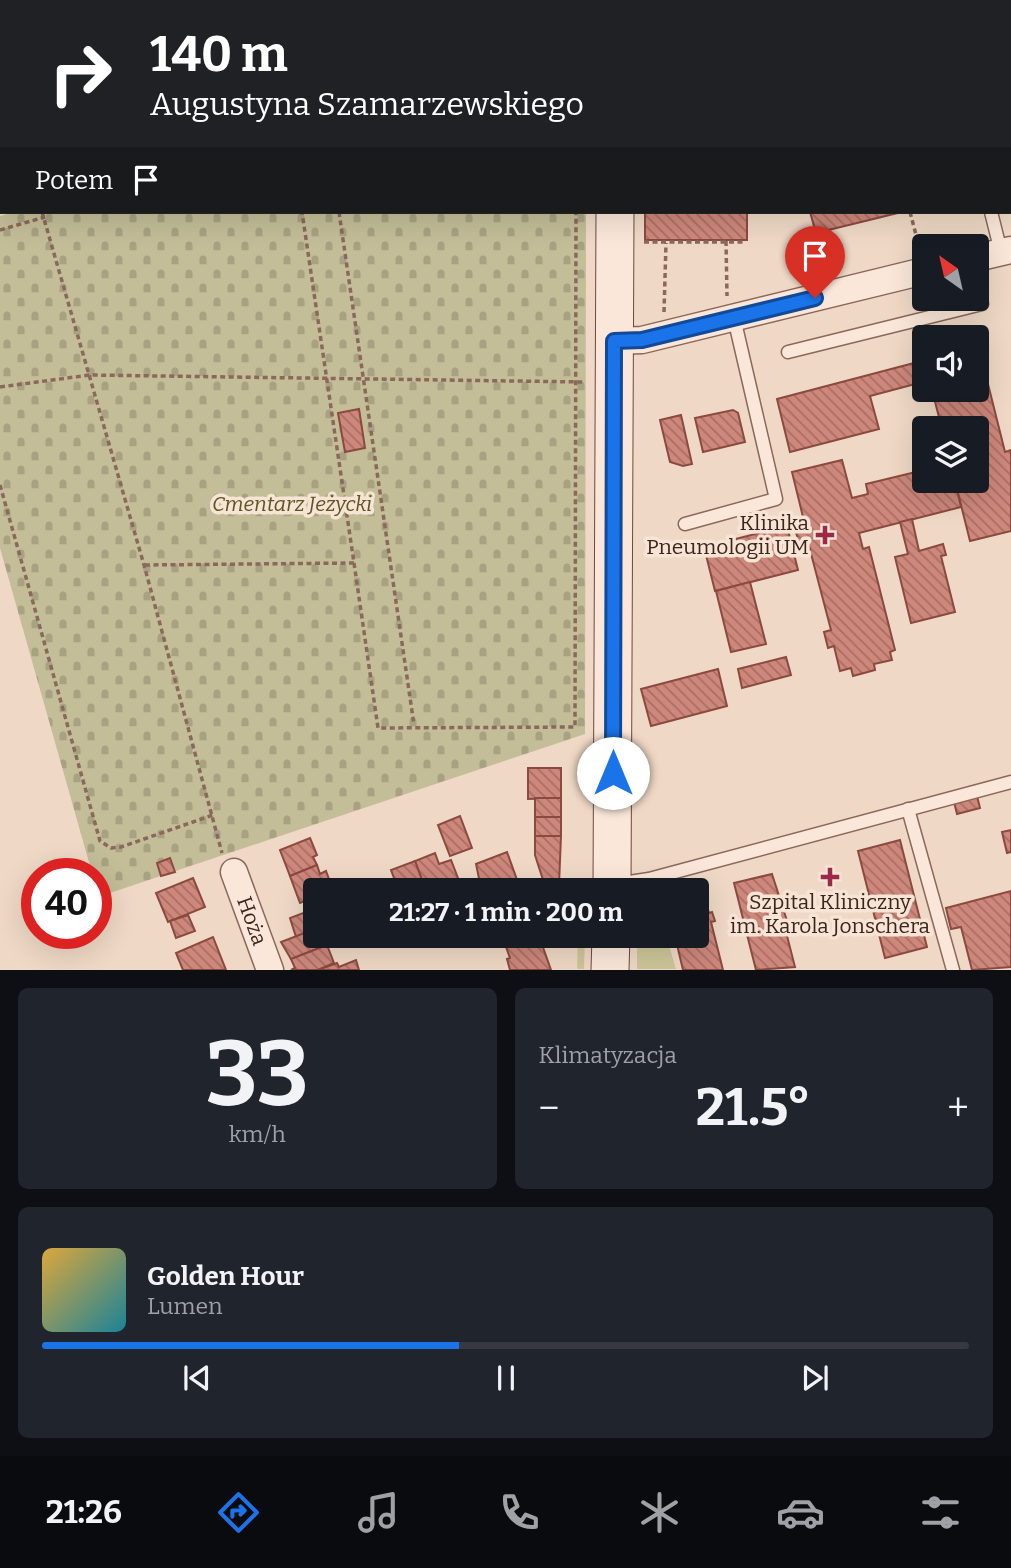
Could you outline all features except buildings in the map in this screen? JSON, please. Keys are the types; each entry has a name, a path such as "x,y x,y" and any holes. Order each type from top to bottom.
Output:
{"street":[{"path":"612,878 615,214"},
{"path":"614,341 642,340 730,308 912,263"},
{"name":"Hoża","path":"234,872 270,970"},
{"path":"610,970 611,948"}],"lane":[{"path":"991,214 996,254"},
{"path":"685,524 776,499 730,308"},
{"path":"788,352 950,312"},
{"path":"650,878 1011,782"},
{"path":"908,809 950,969"}],"path":[{"path":"0,230 44,214 144,565 222,856 234,872"},
{"path":"302,214 378,728 414,725 575,727 576,214"},
{"path":"339,214 414,725"},
{"path":"910,214 915,234"},
{"path":"664,314 666,241"},
{"path":"726,241 730,308"},
{"path":"639,242 743,242"},
{"path":"0,387 90,375 576,382 614,386"},
{"path":"0,485 100,841 111,848 121,847 213,815"},
{"path":"144,565 354,563"}],"shaded area":[{"path":"578,948 585,948 584,969 577,969"},
{"path":"637,948 670,948 676,969 637,969"}],"green space":[{"name":"Cmentarz Jeżycki","path":"586,214 585,734 112,892 112,858 88,858 0,548 0,216"}],"place":[{"name":"Klinika Pneumologii UM","path":"825,535"},
{"name":"Szpital Kliniczny im. Karola Jonschera","path":"830,877"}],"route":[{"path":"613,773 614,341 642,340 815,298"}]}
